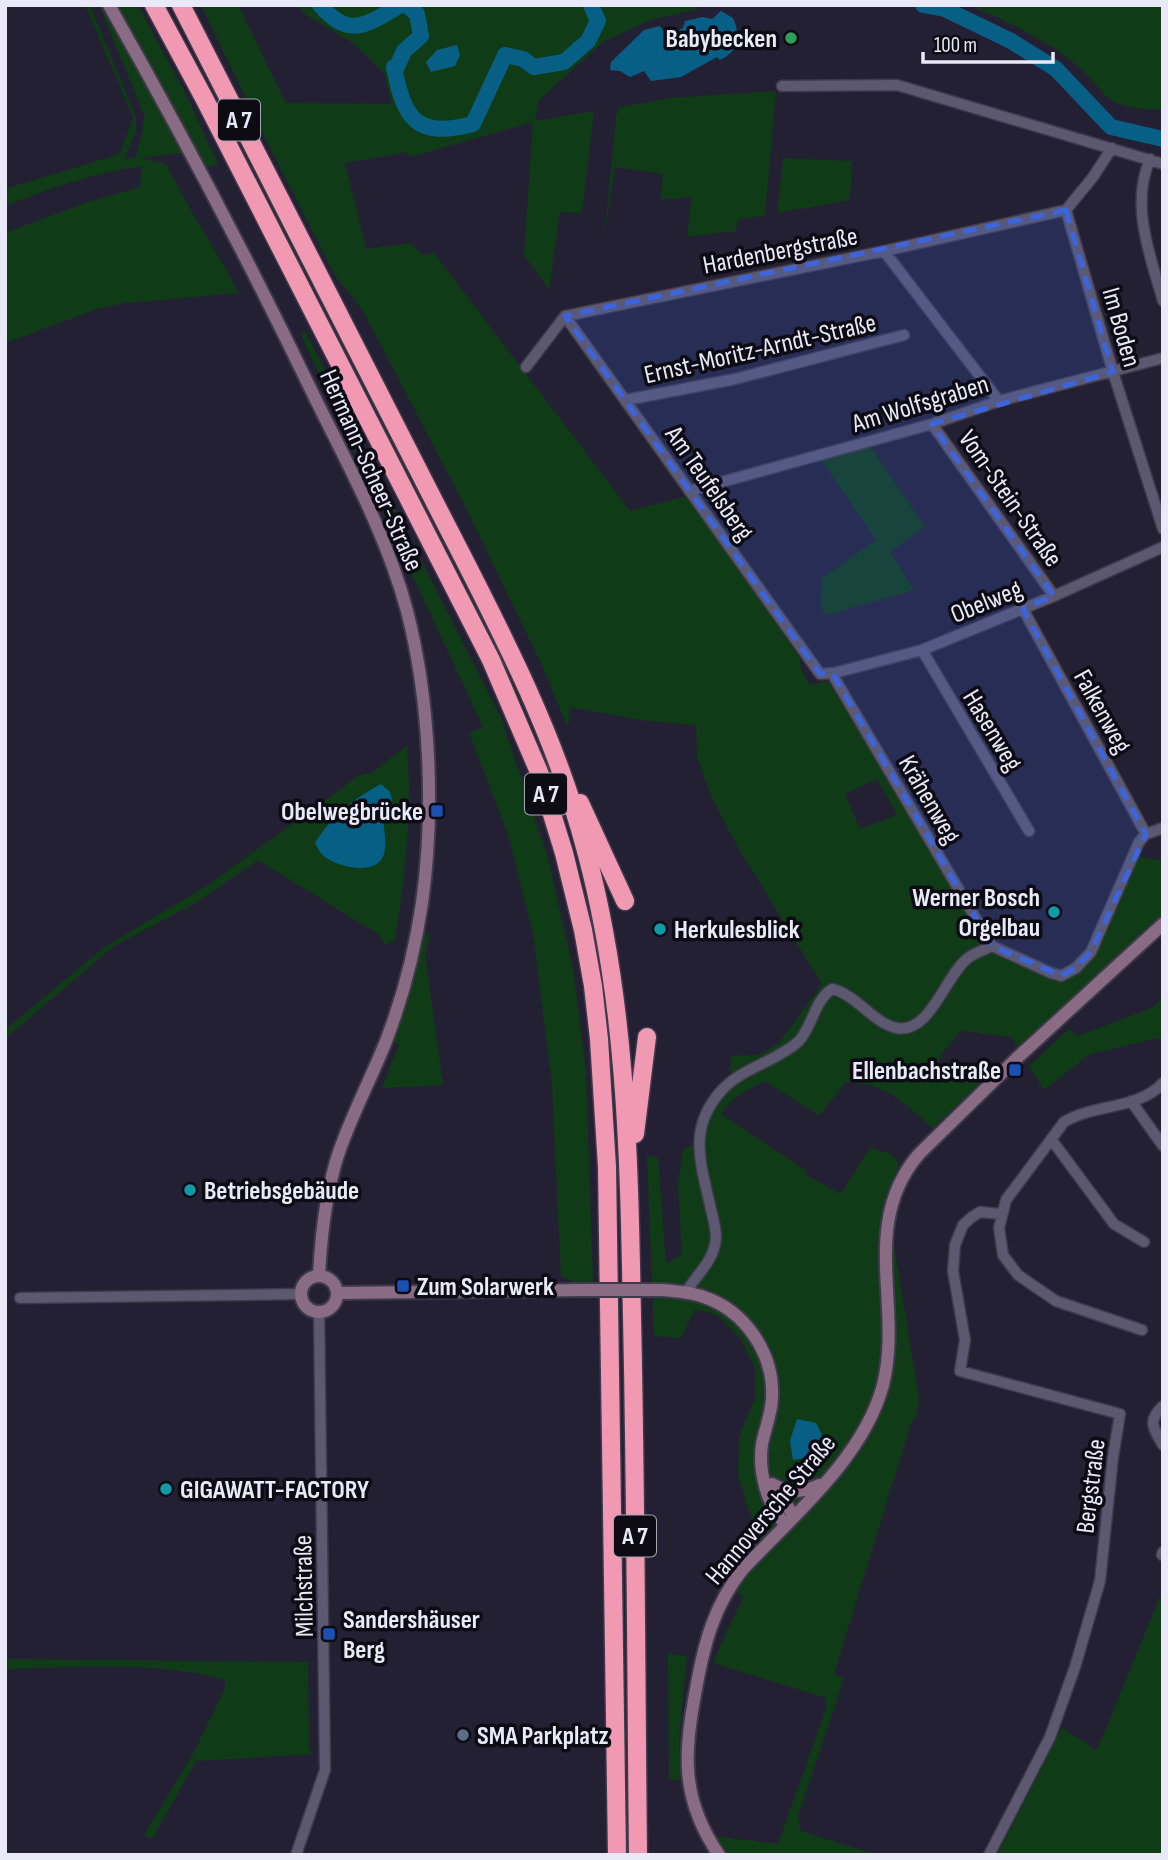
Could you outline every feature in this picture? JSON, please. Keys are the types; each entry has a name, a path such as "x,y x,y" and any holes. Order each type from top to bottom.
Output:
{"highway":[{"name":"A 7","path":"154,5 491,660 539,772 564,853 583,930 593,986 607,1153 617,1855"},
{"name":"A 7","path":"181,5 509,649 559,765 586,849 608,950 626,1098 638,1855"},
{"path":"559,765 590,822 625,901"},
{"path":"629,1165 637,1126 647,1037"}],"main road":[{"name":"Hermann-Scheer-Straße","path":"109,5 233,232 378,529 400,587 417,655 424,707 428,797 422,902 400,1001 337,1157 321,1242 319,1276"},
{"name":"Hannoversche Straße","path":"719,1855 698,1818 690,1791 687,1763 687,1735 700,1663 711,1623 730,1587 743,1569 828,1479 857,1442 872,1415 883,1386 887,1359 885,1255 887,1223 897,1187 907,1168 1016,1059 1163,924"},
{"path":"319,1276 332,1281 337,1293 333,1306 318,1312 305,1306 301,1294 306,1281 319,1276"},
{"path":"337,1293 661,1290 706,1297 732,1312 747,1327 763,1352 772,1388 771,1408 762,1449 771,1503 790,1520"},
{"path":"768,1480 784,1490 797,1492 817,1487 828,1479"}],"street":[{"path":"782,86 897,85 1163,164"},
{"path":"1066,209 1093,177 1112,148"},
{"path":"1150,159 1141,194 1144,235 1163,301"},
{"name":"Hardenbergstraße","path":"565,316 884,251 1066,209"},
{"name":"Im Boden","path":"1066,209 1113,372 1163,529"},
{"name":"Vom-Stein-Straße","path":"884,251 999,401"},
{"path":"526,367 565,316"},
{"name":"Am Teufelsberg","path":"565,316 820,674"},
{"name":"Ernst-Moritz-Arndt-Straße","path":"626,400 735,379 904,335"},
{"name":"Am Wolfsgraben","path":"689,491 932,424 999,401 1163,358"},
{"name":"Vom-Stein-Straße","path":"932,424 1054,596"},
{"name":"Obelweg","path":"820,674 834,673 922,650 1054,596 1163,547"},
{"name":"Falkenweg","path":"1023,609 1146,834"},
{"name":"Hasenweg","path":"922,650 1029,831"},
{"name":"Krähenweg","path":"834,673 992,946"},
{"path":"686,1292 708,1262 716,1237 700,1161 699,1136 703,1117 730,1082 785,1053 801,1039 820,1000 832,989 847,996 892,1027 911,1027 926,1017 948,982 968,958 992,946 1061,976 1076,968 1091,952 1139,842 1146,834 1163,828"},
{"path":"1142,1330 1056,1301 1025,1281 1003,1255 999,1228 1006,1200 1064,1122 1076,1115 1149,1094 1163,1083"},
{"path":"1131,1101 1163,1146"},
{"path":"1051,1139 1114,1224 1144,1242"},
{"name":"Bergstraße","path":"989,1855 1050,1737 1075,1667 1100,1581 1120,1414 960,1370 965,1340 953,1271 956,1245 963,1224 972,1217 980,1212 1001,1214"},
{"path":"20,1298 301,1294"},
{"name":"Milchstraße","path":"296,1855 325,1770 318,1312"},
{"path":"1163,1406 1154,1414 1153,1425 1163,1445"}],"highlighted area":[{"path":"1066,210 1113,372 932,424 1054,596 1023,609 1146,834 1091,952 1076,968 1061,976 992,946 832,673 820,674 565,316"}],"green space":[{"path":"85,5 90,5 136,117 136,132 124,160 136,157 145,117 99,5 102,5 183,153 139,158 166,164 239,293 125,303 97,309 5,343 5,233 85,203 140,187 142,166 72,182 5,206 5,189 120,154 133,117"},
{"path":"115,5 138,5 188,99 218,164 206,168"},
{"path":"201,5 238,5 286,103 392,104 384,73 353,43 303,13 300,5 698,5 698,9 650,20 603,42 539,100 535,121 594,111 582,213 560,212 549,290 524,255 533,122 409,157 408,152 345,163 366,249 410,243 422,255 434,253 630,511 699,493 790,625 780,630 800,658 801,670 810,685 828,681 992,950 1043,975 1060,980 1077,972 1136,855 1163,860 1163,914 1018,1047 1012,1037 961,1031 938,1062 943,1078 986,1077 933,1128 883,1090 846,1082 819,1116 765,1081 734,1099 722,1115 805,1170 807,1176 841,1194 870,1147 892,1155 899,1164 886,1197 881,1222 893,1238 919,1400 834,1674 844,1678 798,1816 801,1831 877,1855 725,1855 713,1836 778,1844 827,1706 826,1698 713,1663 743,1597 720,1575 750,1533 753,1522 738,1476 739,1437 755,1398 755,1368 741,1339 717,1315 695,1309 681,1338 654,1336 647,1155 658,1158 666,1264 682,1254 678,1184 683,1150 702,1140 707,1121 716,1104 730,1089 731,1056 759,1055 779,1043 822,984 736,844 712,798 697,757 696,725 648,721 570,707 568,727 539,659 464,504 363,311 336,277","holes":["877,779 897,815 860,829 845,794"]},
{"path":"968,5 1163,5 1163,108 1144,109 1116,103 1081,69 1055,49"},
{"path":"776,91 765,215 738,220 736,231 687,237 692,197 661,200 663,174 615,167 604,240 617,108 670,98"},
{"path":"783,158 852,161 850,200 777,213"},
{"path":"305,331 501,718 547,854 573,968 586,1072 593,1281 576,1282 561,1277 552,1085 533,934 508,834 469,733 483,727 301,335"},
{"path":"871,447 925,527 890,552 914,590 825,616 820,604 822,578 876,540 821,460"},
{"path":"407,746 410,807 395,940 385,945 378,934 258,860 194,904 114,946 5,1039 5,1030 103,948 208,885 360,775 371,773"},
{"path":"423,935 430,935 425,954 443,1085 382,1088 399,1045 393,1042"},
{"path":"1163,997 1163,1037 1090,1054 1044,1090 1029,1066 1069,1029 1078,1036 1154,1007"},
{"path":"1160,1597 1163,1600 1163,1855 997,1855 1062,1728 1097,1750"},
{"path":"668,1653 687,1657 679,1738 680,1780 669,1779"},
{"path":"5,1659 308,1662 309,1747 312,1754 196,1761 152,1839 144,1835 193,1754 225,1688 225,1680 144,1667 5,1669"}],"water":[{"path":"721,11 733,18 737,42 735,48 720,60 717,57 681,77 651,81 644,71 630,77 620,71 610,70 611,62 644,30 660,26 667,36 683,28 685,21 703,17 712,19"},
{"path":"457,45 460,55 455,66 431,72 426,62 437,50"},
{"path":"381,784 390,792 392,801 382,815 385,845 380,861 374,866 357,868 325,857 315,843 322,833 344,809"},
{"path":"797,1419 816,1423 824,1439 810,1457 793,1460 790,1441"}],"waterway":[{"path":"320,5 330,16 349,25 368,23 401,5"},
{"path":"407,5 417,14 421,36 404,51 395,71 394,67 398,85 408,112 416,121 438,129 473,124 505,55 523,59 534,67 564,62 588,41 598,21 591,5"},
{"path":"923,5 945,9 1011,41 1056,69 1111,127 1163,139"}],"place":[{"name":"Babybecken","path":"791,38"},
{"name":"Obelwegbrücke","path":"437,811"},
{"name":"Werner Bosch Orgelbau","path":"1054,912"},
{"name":"Herkulesblick","path":"660,929"},
{"name":"Ellenbachstraße","path":"1015,1070"},
{"name":"Betriebsgebäude","path":"190,1190"},
{"name":"Zum Solarwerk","path":"403,1286"},
{"name":"GIGAWATT-FACTORY","path":"166,1489"},
{"name":"Sandershäuser Berg","path":"329,1634"},
{"name":"SMA Parkplatz","path":"463,1735"}]}
